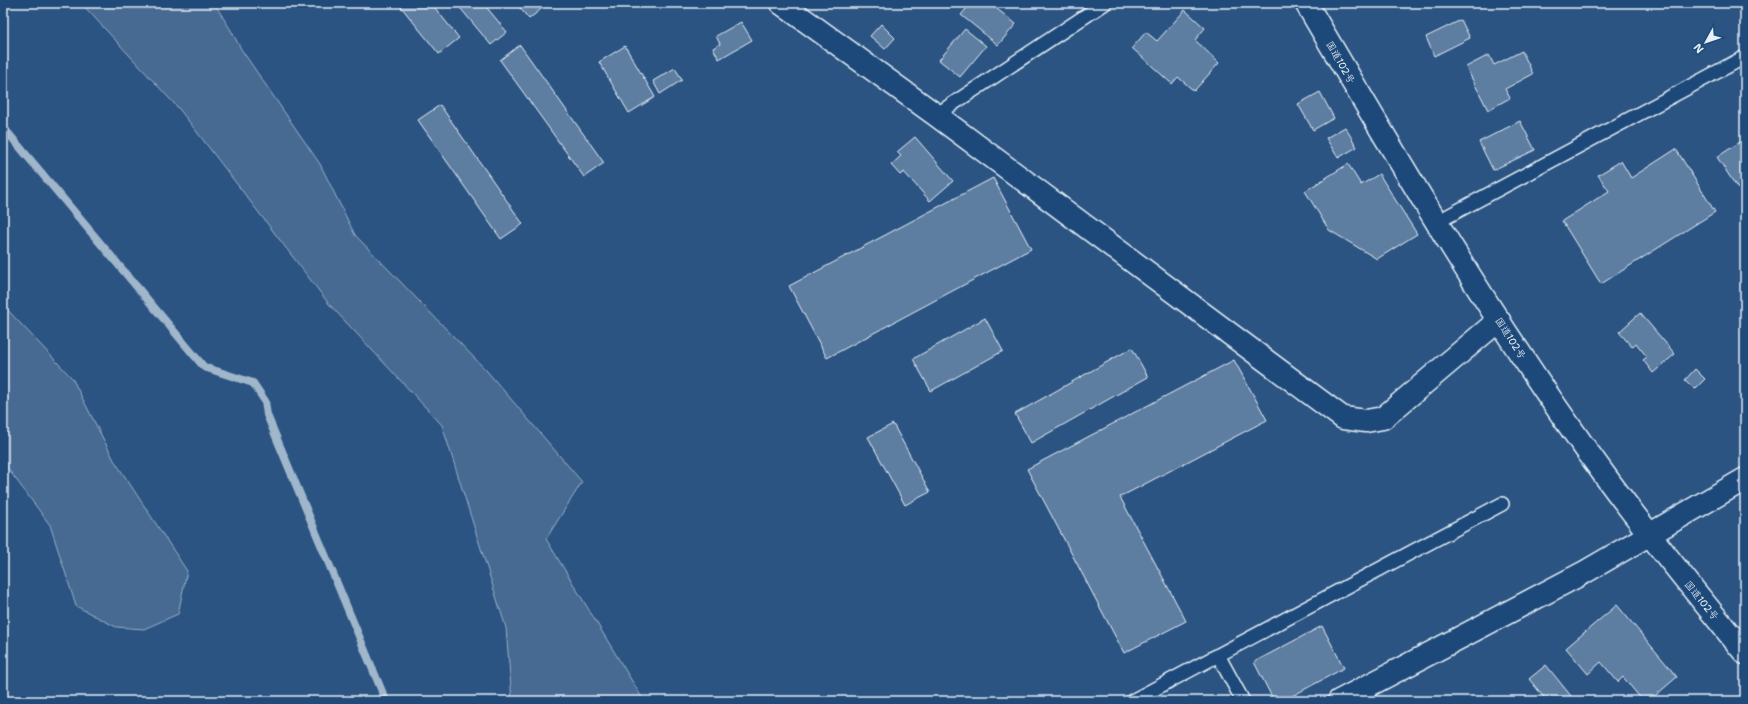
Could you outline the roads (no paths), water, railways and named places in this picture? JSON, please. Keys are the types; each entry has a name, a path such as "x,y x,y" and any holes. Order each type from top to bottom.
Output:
{"main road":[{"path":"781,3 936,115 1343,418 1366,421 1383,418 1499,320"},
{"name":"国道102号","path":"1306,3 1395,156 1499,320 1602,472 1648,534 1745,653"},
{"path":"1339,701 1585,572 1745,479"}],"lane":[{"path":"936,115 1105,3"},
{"path":"1437,222 1743,58 1745,62"},
{"path":"1132,701 1502,504"},
{"path":"1218,655 1243,701"}],"waterway":[{"path":"3,127 204,367 253,383 265,401 267,415 386,701"}]}
